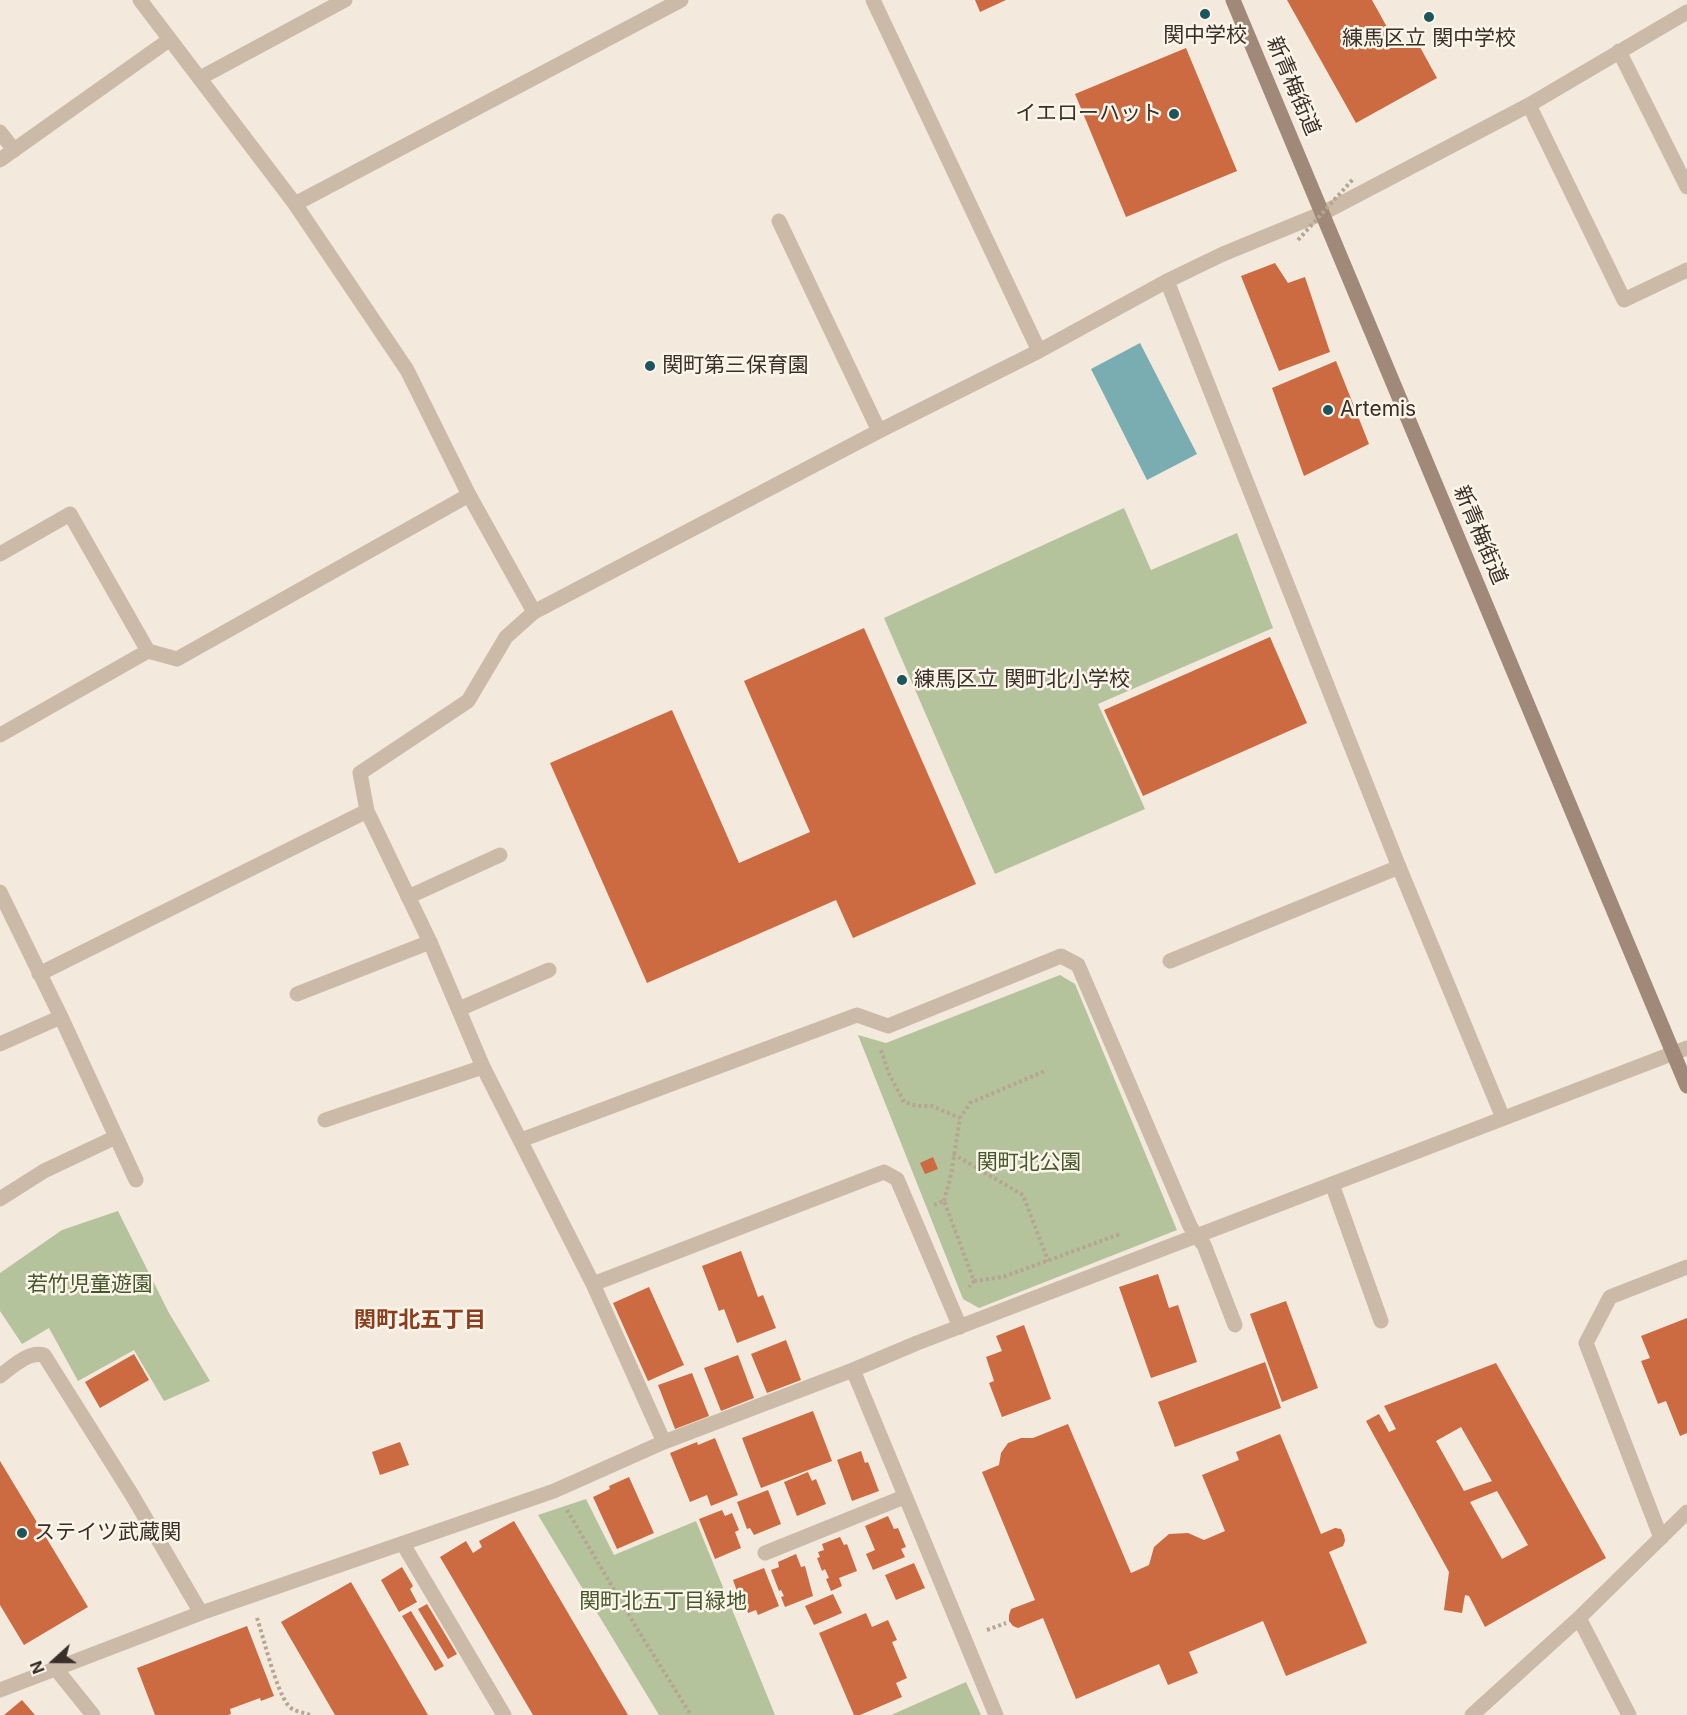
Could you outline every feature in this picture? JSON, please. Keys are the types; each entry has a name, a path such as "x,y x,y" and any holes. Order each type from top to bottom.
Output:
{"main road":[{"name":"新青梅街道","path":"1233,0 1680,1050 1687,1086"}],"street":[{"path":"140,0 295,204 407,370 469,495 534,612"},
{"path":"200,78 345,0"},
{"path":"295,204 681,0"},
{"path":"873,0 1039,351"},
{"path":"663,1442 593,1284 483,1067 430,942 367,811 360,773 468,701 506,638 534,612 879,431 1039,351 1167,281 1223,254 1323,213 1529,105 1687,12"},
{"path":"0,160 169,40"},
{"path":"1619,51 1687,187"},
{"path":"1529,105 1624,300 1687,270"},
{"path":"0,132 14,150"},
{"path":"779,221 879,431"},
{"path":"1167,281 1399,867 1503,1118"},
{"path":"0,554 70,514 148,651 177,659 469,495"},
{"path":"0,735 148,651"},
{"path":"39,974 367,811"},
{"path":"408,897 500,855"},
{"path":"1170,961 1399,867"},
{"path":"0,892 136,1180"},
{"path":"297,994 430,942"},
{"path":"521,1140 856,1015 888,1026 1061,956 1078,965 1190,1226 1204,1245 1235,1325"},
{"path":"459,1009 549,970"},
{"path":"0,1044 61,1017"},
{"path":"0,1690 201,1613 554,1491 663,1442 1680,1050"},
{"path":"325,1120 483,1067"},
{"path":"0,1199 44,1171 116,1137"},
{"path":"593,1284 884,1172 897,1179 960,1327"},
{"path":"1332,1184 1381,1322"},
{"path":"1661,1538 1586,1343 1610,1297 1687,1267"},
{"path":"0,1376 30,1356 37,1353 44,1354 132,1495 201,1613"},
{"path":"853,1370 996,1715"},
{"path":"765,1553 904,1497"},
{"path":"1472,1715 1579,1618 1687,1512"},
{"path":"403,1544 504,1715"},
{"path":"1579,1618 1629,1715"},
{"path":"56,1669 93,1715"}],"path":[{"path":"1298,240 1354,178"},
{"path":"881,1023 879,1033 881,1050 889,1074 904,1102 917,1106 932,1106 960,1118"},
{"path":"944,1201 951,1175 960,1118 970,1103 1047,1070"},
{"path":"953,1154 1023,1195 1048,1261"},
{"path":"974,1281 1003,1277 1120,1234"},
{"path":"554,1491 691,1715"},
{"path":"250,1597 282,1693 293,1709 310,1715"}],"green space":[{"path":"1124,508 1151,570 1237,533 1273,628 1098,704 1145,809 995,874 884,618"},
{"name":"関町北公園","path":"1060,975 1075,984 1177,1230 979,1308 963,1299 858,1035 886,1043"},
{"name":"若竹児童遊園","path":"118,1211 169,1313 210,1381 164,1401 134,1350 78,1381 49,1328 22,1344 0,1311 0,1273 62,1230"},
{"name":"関町北五丁目緑地","path":"586,1499 614,1555 696,1521 775,1715 659,1715 538,1515"},
{"path":"966,1682 981,1715 891,1715"}],"water":[{"path":"1140,343 1197,454 1147,480 1091,369"}],"building":[{"path":"975,0 1006,0 980,12"},
{"path":"1287,0 1372,0 1398,47 1415,38 1437,78 1356,123"},
{"path":"1186,48 1237,171 1126,217 1075,94"},
{"path":"1275,263 1288,283 1305,277 1330,352 1279,371 1241,276"},
{"path":"1336,361 1369,444 1304,476 1272,388"},
{"path":"864,628 976,884 853,938 836,900 647,983 550,763 672,710 739,863 810,832 744,681"},
{"path":"1270,637 1307,723 1143,796 1104,710"},
{"path":"933,1157 938,1169 925,1174 920,1163"},
{"path":"741,1251 758,1297 763,1295 776,1328 737,1343 724,1309 719,1311 702,1266"},
{"path":"1158,1274 1169,1308 1178,1305 1197,1362 1151,1378 1119,1287"},
{"path":"649,1287 684,1365 648,1381 613,1303"},
{"path":"1286,1301 1318,1388 1282,1402 1250,1314"},
{"path":"1687,1318 1687,1433 1680,1436 1666,1401 1658,1404 1641,1361 1650,1358 1641,1336"},
{"path":"1024,1325 1051,1399 1002,1417 989,1383 994,1381 986,1357 1002,1351 996,1336"},
{"path":"786,1340 801,1380 767,1393 751,1354"},
{"path":"134,1354 149,1380 100,1408 85,1382"},
{"path":"738,1355 754,1398 721,1411 704,1368"},
{"path":"1265,1362 1281,1408 1175,1447 1158,1402"},
{"path":"1496,1363 1606,1558 1485,1627 1469,1596 1465,1595 1462,1613 1444,1610 1449,1572 1366,1421 1379,1414 1389,1432 1396,1429 1384,1406","holes":["1461,1427 1492,1481 1464,1491 1436,1441","1497,1491 1528,1545 1502,1559 1470,1502"]},
{"path":"692,1373 709,1416 675,1429 658,1385"},
{"path":"813,1411 832,1461 761,1488 742,1438"},
{"path":"1068,1424 1131,1573 1149,1565 1154,1547 1169,1534 1188,1533 1204,1540 1225,1531 1202,1475 1239,1460 1236,1452 1280,1434 1321,1534 1335,1528 1341,1529 1344,1535 1343,1546 1329,1552 1367,1643 1286,1676 1263,1621 1189,1652 1198,1673 1168,1685 1159,1664 1076,1699 1043,1618 1018,1628 1009,1621 1011,1609 1035,1600 982,1472 999,1465 1001,1453 1008,1443 1021,1438 1033,1438"},
{"path":"715,1438 738,1495 711,1506 707,1495 690,1502 670,1453 697,1442 698,1445"},
{"path":"400,1442 409,1465 380,1475 372,1452"},
{"path":"861,1451 865,1463 868,1462 879,1491 852,1501 837,1460"},
{"name":"ステイツ武蔵関","path":"0,1461 88,1607 24,1645 0,1605"},
{"path":"808,1472 812,1481 816,1479 826,1504 797,1516 784,1482"},
{"path":"629,1477 654,1533 617,1549 593,1497 610,1489 609,1486"},
{"path":"768,1490 781,1524 754,1535 750,1528 747,1529 737,1502"},
{"path":"722,1510 725,1516 732,1513 739,1530 735,1532 741,1548 715,1559 699,1519"},
{"path":"888,1516 894,1529 898,1528 906,1547 901,1549 905,1557 873,1570 866,1554 875,1550 865,1526"},
{"path":"514,1521 628,1715 533,1715 440,1557 466,1541 473,1553 482,1547 479,1541"},
{"path":"840,1537 844,1545 847,1544 857,1571 839,1578 842,1586 831,1591 826,1579 829,1578 825,1569 822,1571 817,1558 820,1557 818,1552 824,1550 822,1544"},
{"path":"796,1554 801,1567 805,1566 813,1596 785,1607 781,1597 784,1596 781,1590 779,1591 771,1570 779,1567 778,1562"},
{"path":"914,1563 925,1588 896,1600 885,1575"},
{"path":"402,1567 413,1586 410,1589 417,1602 399,1612 381,1580"},
{"path":"764,1568 779,1606 758,1615 756,1610 748,1613 741,1593 738,1594 733,1580"},
{"path":"351,1582 428,1715 335,1715 281,1622"},
{"path":"833,1594 842,1613 814,1625 805,1606"},
{"path":"427,1604 457,1654 448,1659 418,1609"},
{"path":"411,1611 444,1666 435,1671 402,1616"},
{"path":"866,1613 872,1627 888,1620 897,1640 892,1642 907,1678 896,1683 902,1697 860,1715 854,1715 819,1633"},
{"path":"247,1626 274,1696 261,1701 260,1698 230,1709 231,1714 228,1715 155,1715 137,1668"},
{"path":"22,1700 35,1715 4,1715"}],"place":[{"name":"関中学校","path":"1205,14"},
{"name":"練馬区立 関中学校","path":"1429,17"},
{"name":"イエローハット","path":"1174,114"},
{"name":"関町第三保育園","path":"650,366"},
{"name":"Artemis","path":"1328,410"},
{"name":"練馬区立 関町北小学校","path":"902,680"},
{"name":"ステイツ武蔵関","path":"22,1533"}],"district":[{"name":"関町北五丁目","path":"420,1320"}]}
